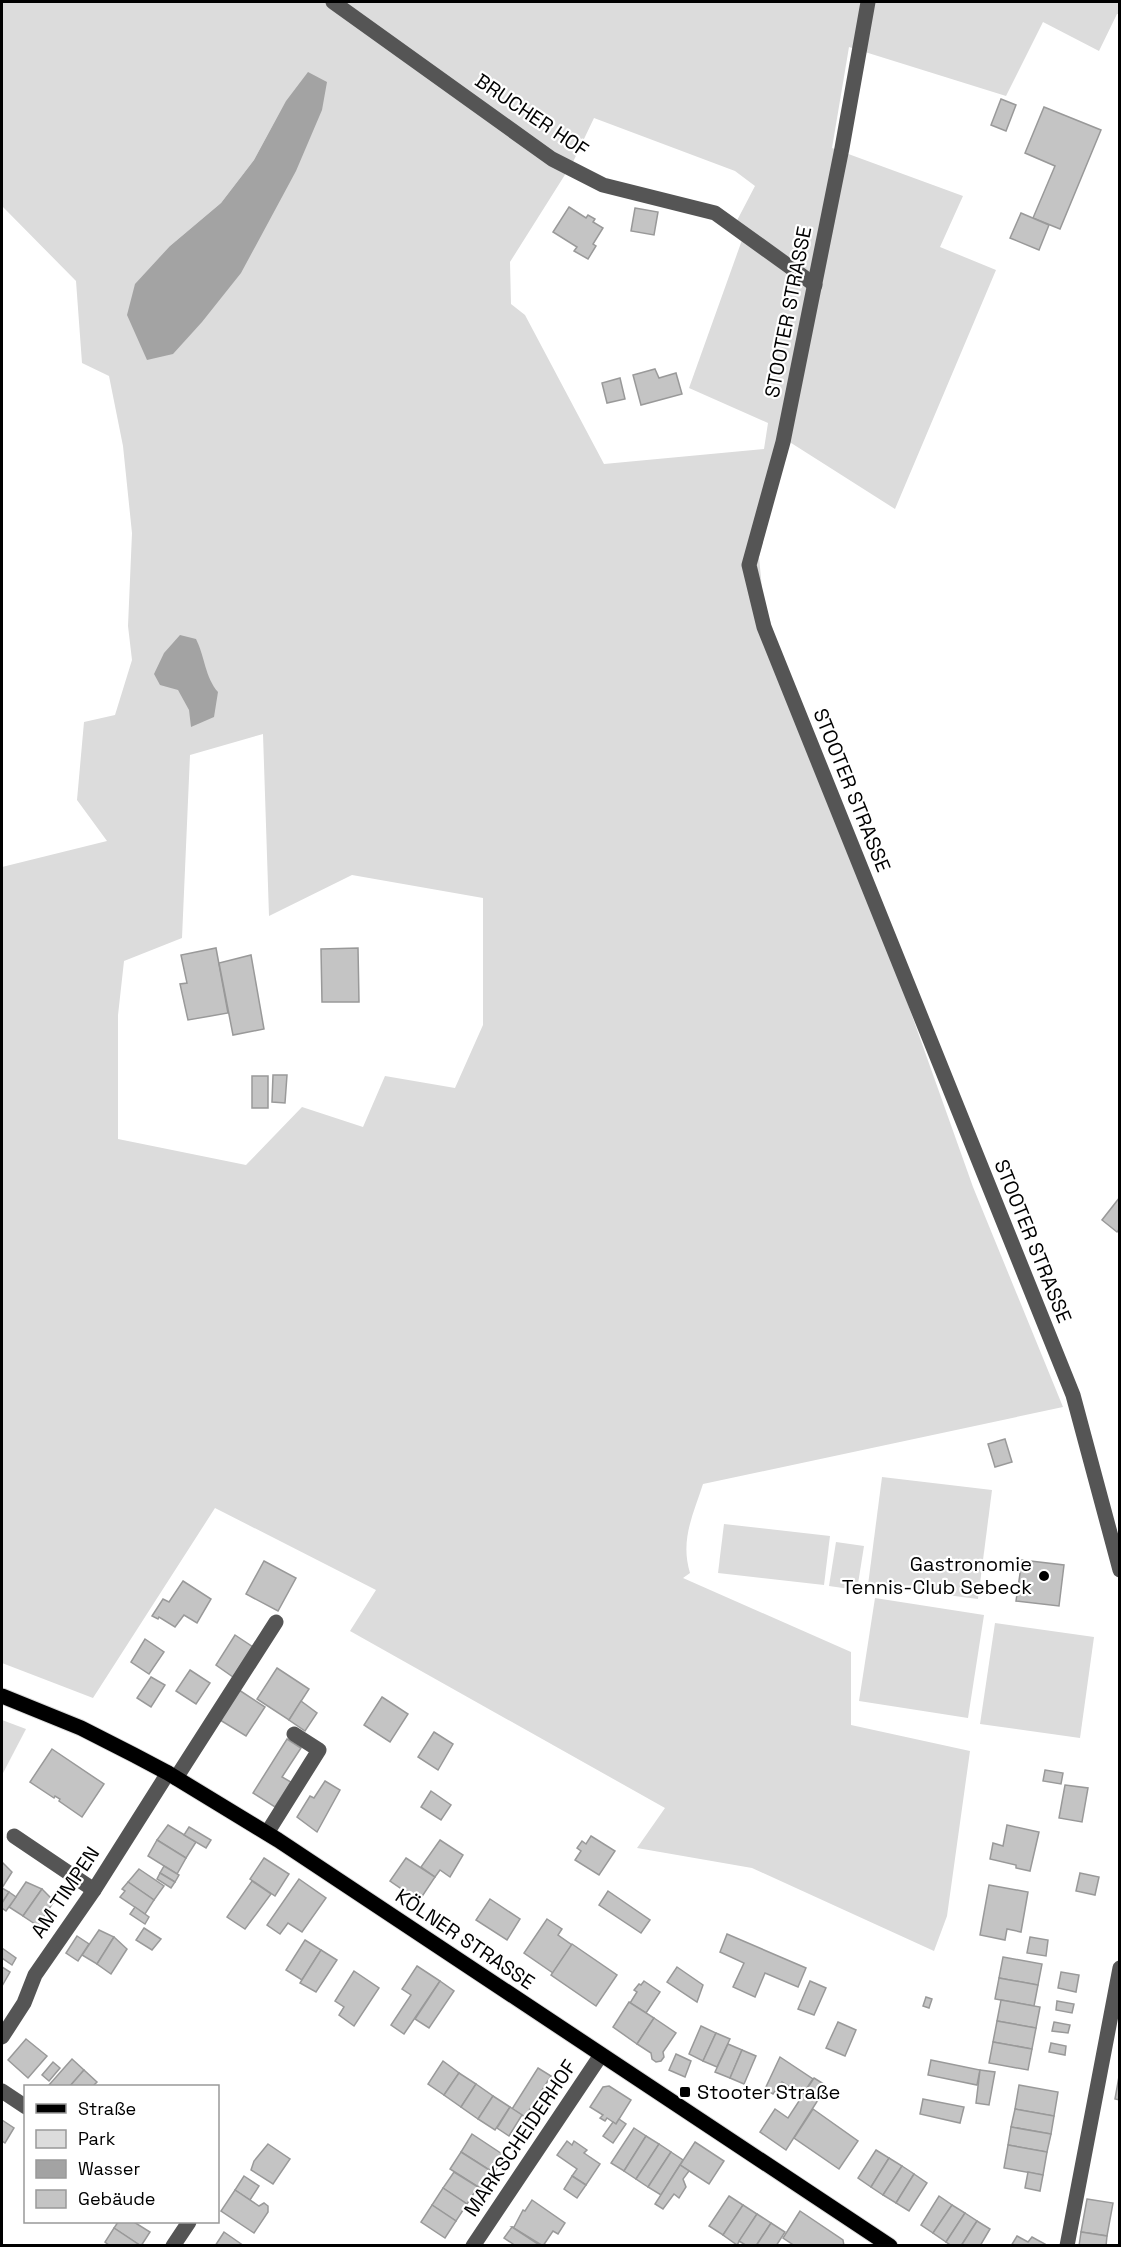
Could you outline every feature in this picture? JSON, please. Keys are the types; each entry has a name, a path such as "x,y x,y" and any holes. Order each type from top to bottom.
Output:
{"main road":[{"name":"KÖLNER STRASSE","path":"2,1696 81,1728 172,1775 267,1833 881,2243"}],"street":[{"name":"BRUCHER HOF","path":"333,2 552,159 603,185 715,213 815,285"},
{"name":"STOOTER STRASSE","path":"868,2 783,442 749,565 764,627 1072,1395 1108,1521 1119,1570"},
{"name":"AM TIMPEN","path":"2,2037 24,2003 35,1975 276,1622"},
{"path":"267,1833 319,1750 294,1734"},
{"path":"15,1836 93,1890"},
{"path":"1067,2246 1119,1971"},
{"name":"MARKSCHEIDERHOF","path":"473,2246 601,2055"},
{"path":"2,2091 24,2106"},
{"path":"173,2246 188,2223"}],"green space":[{"path":"2,2 1119,2 1119,14 1099,51 1043,22 1006,96 849,47 832,148 963,196 940,247 996,270 895,509 788,441 759,557 763,599 789,679 821,760 973,1187 1063,1407 703,1484 687,1539 686,1550 690,1573 683,1578 851,1652 851,1725 970,1751 947,1916 934,1951 752,1868 637,1848 665,1808 350,1631 376,1590 215,1508 93,1698 2,1663 2,867 107,841 77,800 84,722 115,715 132,660 128,626 132,533 123,446 109,376 82,363 76,281 2,206","holes":["286,101 147,360 170,246 221,203 254,160","594,118 735,171 755,186 731,232 742,240 689,388 768,423 764,449 604,464 525,315 511,304 510,262 573,162","263,734 269,916 352,875 483,898 483,1025 455,1088 385,1076 363,1127 302,1107 246,1165 118,1139 118,1015 124,961 182,938 190,755"]},
{"path":"882,1477 992,1490 978,1599 868,1585"},
{"path":"724,1524 830,1536 824,1585 718,1573"},
{"path":"836,1542 864,1546 857,1590 829,1586"},
{"path":"875,1598 984,1615 968,1718 859,1701"},
{"path":"995,1623 1094,1637 1080,1738 980,1724"},
{"path":"2,1720 26,1729 2,1775"}],"water":[{"path":"308,72 327,82 322,110 296,171 241,273 173,354 147,360 127,315 135,284 170,246 221,203 254,160 286,101"},
{"path":"180,635 196,639 210,680 218,692 214,717 191,727 189,710 178,690 160,685 154,674 164,653"}],"building":[{"path":"1001,99 1016,105 1006,131 991,125"},
{"path":"1044,107 1101,130 1060,229 1033,218 1055,166 1025,153"},
{"path":"569,207 586,218 588,215 595,219 593,222 603,228 593,244 596,246 588,259 574,251 577,247 553,232"},
{"path":"635,208 658,212 654,235 631,231"},
{"path":"1021,213 1049,225 1039,250 1010,238"},
{"path":"655,369 659,378 676,373 682,394 641,405 633,375"},
{"path":"620,378 625,399 607,403 602,383"},
{"path":"216,948 228,1013 188,1020 180,984 187,983 181,955"},
{"path":"358,948 359,1002 322,1002 321,949"},
{"path":"251,955 264,1029 233,1035 219,963"},
{"path":"273,1075 287,1075 285,1103 272,1102"},
{"path":"252,1076 268,1076 268,1108 252,1108"},
{"path":"1120,1197 1120,1228 1117,1232 1102,1220"},
{"path":"1005,1439 1012,1462 995,1467 988,1444"},
{"path":"1022,1560 1064,1565 1059,1606 1016,1601"},
{"path":"264,1561 296,1578 278,1611 246,1594"},
{"path":"183,1581 211,1599 197,1623 184,1615 175,1627 159,1617 158,1619 152,1616 163,1599 169,1602"},
{"path":"235,1635 253,1647 233,1677 216,1665"},
{"path":"145,1639 164,1652 149,1674 131,1662"},
{"path":"277,1668 309,1689 289,1720 257,1699"},
{"path":"190,1670 210,1683 196,1704 176,1691"},
{"path":"151,1677 165,1685 151,1707 137,1698"},
{"path":"239,1690 265,1707 246,1736 220,1720"},
{"path":"382,1697 408,1714 390,1742 364,1725"},
{"path":"301,1701 317,1713 305,1731 289,1720"},
{"path":"434,1732 453,1744 438,1770 418,1757"},
{"path":"287,1739 301,1748 282,1777 291,1782 275,1807 253,1793"},
{"path":"52,1749 104,1784 82,1817 59,1801 60,1799 55,1796 54,1798 30,1782"},
{"path":"1045,1770 1063,1773 1061,1784 1043,1781"},
{"path":"325,1781 340,1790 317,1832 297,1817 310,1796 314,1798"},
{"path":"1065,1785 1088,1788 1082,1822 1059,1818"},
{"path":"431,1791 451,1805 441,1820 421,1807"},
{"path":"168,1825 196,1842 186,1858 157,1840"},
{"path":"1007,1825 1039,1832 1030,1871 990,1859 993,1843 1003,1846"},
{"path":"189,1827 211,1840 206,1848 184,1835"},
{"path":"591,1836 615,1851 599,1875 575,1860 581,1851 577,1848 582,1841 586,1844"},
{"path":"157,1840 186,1858 177,1874 148,1856"},
{"path":"440,1840 463,1855 450,1877 440,1870 435,1877 421,1867"},
{"path":"264,1858 289,1874 275,1896 250,1879"},
{"path":"406,1858 435,1877 419,1901 390,1881"},
{"path":"2,1862 12,1872 2,1888"},
{"path":"164,1866 179,1875 175,1882 160,1873"},
{"path":"139,1869 164,1886 154,1900 128,1882"},
{"path":"160,1873 175,1882 171,1888 157,1879"},
{"path":"1080,1873 1099,1877 1095,1895 1076,1891"},
{"path":"299,1879 326,1898 302,1932 288,1923 280,1934 267,1925"},
{"path":"252,1881 271,1894 245,1929 227,1917"},
{"path":"26,1882 42,1889 23,1916 9,1907"},
{"path":"128,1882 154,1900 145,1914 120,1897 125,1891 122,1889"},
{"path":"989,1885 1028,1892 1021,1932 1007,1929 1005,1940 980,1935"},
{"path":"2,1888 9,1892 2,1903"},
{"path":"42,1889 54,1901 38,1926 23,1916"},
{"path":"608,1891 650,1920 641,1933 599,1905"},
{"path":"9,1892 16,1897 6,1911 2,1908 2,1903"},
{"path":"490,1899 520,1919 507,1940 476,1920"},
{"path":"135,1907 149,1917 145,1924 130,1914"},
{"path":"547,1919 562,1929 558,1935 572,1945 553,1973 524,1953"},
{"path":"144,1928 161,1939 152,1950 136,1940"},
{"path":"99,1930 114,1937 97,1964 82,1955"},
{"path":"727,1934 806,1968 798,1987 765,1973 755,1997 733,1987 744,1963 720,1952"},
{"path":"77,1936 89,1944 78,1961 66,1953"},
{"path":"114,1937 127,1949 111,1974 97,1964"},
{"path":"1030,1937 1048,1940 1046,1956 1027,1953"},
{"path":"305,1940 321,1950 302,1980 286,1970"},
{"path":"572,1944 617,1975 596,2006 551,1975"},
{"path":"2,1948 16,1958 12,1965 2,1958"},
{"path":"321,1950 337,1960 316,1992 300,1983"},
{"path":"1003,1957 1042,1964 1038,1985 999,1978"},
{"path":"417,1966 440,1981 404,2034 391,2025 411,1995 402,1989"},
{"path":"2,1967 10,1972 2,1986"},
{"path":"677,1967 703,1985 697,2002 667,1982"},
{"path":"354,1971 379,1988 354,2026 339,2015 344,2007 335,2001"},
{"path":"1061,1972 1079,1975 1076,1992 1058,1988"},
{"path":"999,1978 1038,1985 1034,2006 995,1999"},
{"path":"440,1981 454,1991 429,2028 415,2019"},
{"path":"644,1981 660,1992 646,2013 630,2003 637,1992 634,1990"},
{"path":"810,1981 826,1988 814,2015 798,2009"},
{"path":"926,1997 932,1999 929,2008 923,2006"},
{"path":"1001,2000 1040,2007 1036,2028 997,2021"},
{"path":"1057,2001 1074,2004 1072,2013 1056,2010"},
{"path":"629,2002 654,2018 637,2044 613,2027"},
{"path":"654,2018 676,2033 663,2052 664,2057 661,2061 656,2062 652,2059 651,2053 637,2044"},
{"path":"997,2021 1036,2028 1032,2049 993,2042"},
{"path":"838,2022 856,2030 845,2056 826,2048"},
{"path":"1054,2022 1070,2025 1068,2033 1052,2031"},
{"path":"701,2026 716,2033 703,2061 689,2054"},
{"path":"716,2033 730,2039 717,2067 703,2061"},
{"path":"26,2039 47,2056 28,2078 8,2060"},
{"path":"993,2042 1032,2049 1028,2070 989,2063"},
{"path":"1051,2043 1066,2046 1065,2055 1049,2052"},
{"path":"728,2044 742,2050 730,2078 715,2072"},
{"path":"742,2050 756,2056 744,2084 730,2078"},
{"path":"676,2054 691,2061 685,2077 669,2070"},
{"path":"780,2057 813,2079 802,2095 782,2082 773,2094 765,2089"},
{"path":"72,2059 84,2070 71,2085 49,2085"},
{"path":"931,2060 980,2070 977,2085 928,2075"},
{"path":"443,2061 459,2073 444,2095 428,2084"},
{"path":"53,2062 60,2068 49,2081 42,2075"},
{"path":"538,2068 551,2076 525,2117 512,2109"},
{"path":"84,2070 97,2082 94,2085 71,2085"},
{"path":"980,2070 995,2072 989,2105 976,2103"},
{"path":"1120,2071 1120,2100 1115,2099"},
{"path":"459,2073 476,2084 461,2107 444,2095"},
{"path":"814,2078 827,2086 786,2150 760,2132 775,2109 788,2118"},
{"path":"476,2084 493,2096 478,2119 461,2107"},
{"path":"1019,2085 1058,2092 1054,2116 1015,2109"},
{"path":"609,2086 631,2100 616,2124 607,2118 605,2121 600,2118 603,2115 590,2107 603,2087"},
{"path":"493,2096 510,2107 495,2130 478,2119"},
{"path":"923,2099 964,2107 960,2123 920,2114"},
{"path":"510,2107 522,2115 509,2136 497,2128"},
{"path":"813,2109 858,2141 839,2169 794,2138"},
{"path":"1015,2109 1054,2116 1051,2134 1011,2127"},
{"path":"619,2119 626,2124 613,2143 603,2136 613,2122 616,2124"},
{"path":"2,2120 14,2128 5,2143 2,2141"},
{"path":"1011,2127 1051,2134 1047,2152 1008,2145"},
{"path":"634,2128 646,2136 624,2171 611,2163"},
{"path":"472,2134 505,2156 494,2173 461,2152"},
{"path":"646,2136 659,2144 636,2179 624,2171"},
{"path":"567,2141 572,2145 574,2141 587,2150 584,2153 600,2164 586,2185 572,2176 577,2169 557,2155"},
{"path":"695,2142 724,2161 709,2184 680,2165"},
{"path":"268,2144 290,2159 273,2184 251,2170 254,2161"},
{"path":"659,2144 671,2152 648,2187 636,2179"},
{"path":"1008,2145 1047,2152 1043,2175 1004,2168"},
{"path":"876,2150 889,2158 871,2187 858,2178"},
{"path":"461,2152 494,2173 483,2190 450,2169"},
{"path":"671,2152 683,2160 661,2195 648,2187"},
{"path":"889,2158 902,2166 883,2195 871,2187"},
{"path":"680,2165 689,2171 683,2179 686,2187 679,2198 674,2194 663,2209 655,2204"},
{"path":"902,2166 914,2174 896,2203 883,2195"},
{"path":"454,2172 478,2187 467,2204 443,2188"},
{"path":"1028,2172 1043,2175 1040,2191 1025,2188"},
{"path":"914,2174 927,2183 909,2211 896,2203"},
{"path":"244,2176 259,2186 250,2200 235,2190"},
{"path":"572,2176 586,2185 577,2198 564,2189"},
{"path":"443,2188 467,2204 456,2221 432,2205"},
{"path":"235,2190 259,2206 264,2203 268,2206 268,2212 254,2233 221,2211"},
{"path":"729,2196 743,2205 723,2235 709,2226"},
{"path":"939,2196 952,2205 933,2233 921,2225"},
{"path":"1087,2199 1113,2203 1107,2236 1081,2232"},
{"path":"532,2200 565,2223 558,2234 553,2231 543,2246 512,2227"},
{"path":"432,2205 456,2221 445,2238 421,2222"},
{"path":"743,2205 757,2214 737,2245 723,2235"},
{"path":"952,2205 965,2213 946,2242 933,2233"},
{"path":"800,2211 843,2240 844,2246 795,2246 783,2238"},
{"path":"965,2213 977,2221 961,2246 952,2246 946,2242"},
{"path":"757,2214 771,2223 756,2246 747,2246 739,2241"},
{"path":"977,2221 990,2229 980,2246 961,2246"},
{"path":"117,2223 136,2223 150,2232 141,2246 114,2228"},
{"path":"771,2223 785,2232 776,2246 756,2246"},
{"path":"512,2227 538,2244 537,2246 512,2246 513,2244 504,2238"},
{"path":"114,2228 141,2246 110,2246 105,2242"},
{"path":"224,2232 244,2246 215,2246"},
{"path":"1081,2232 1107,2236 1106,2246 1079,2246"},
{"path":"1017,2236 1028,2242 1032,2237 1045,2244 1044,2246 1011,2246"}],"place":[{"name":"Gastronomie Tennis-Club Sebeck","path":"1044,1576"},
{"name":"Stooter Straße","path":"685,2092"}]}
